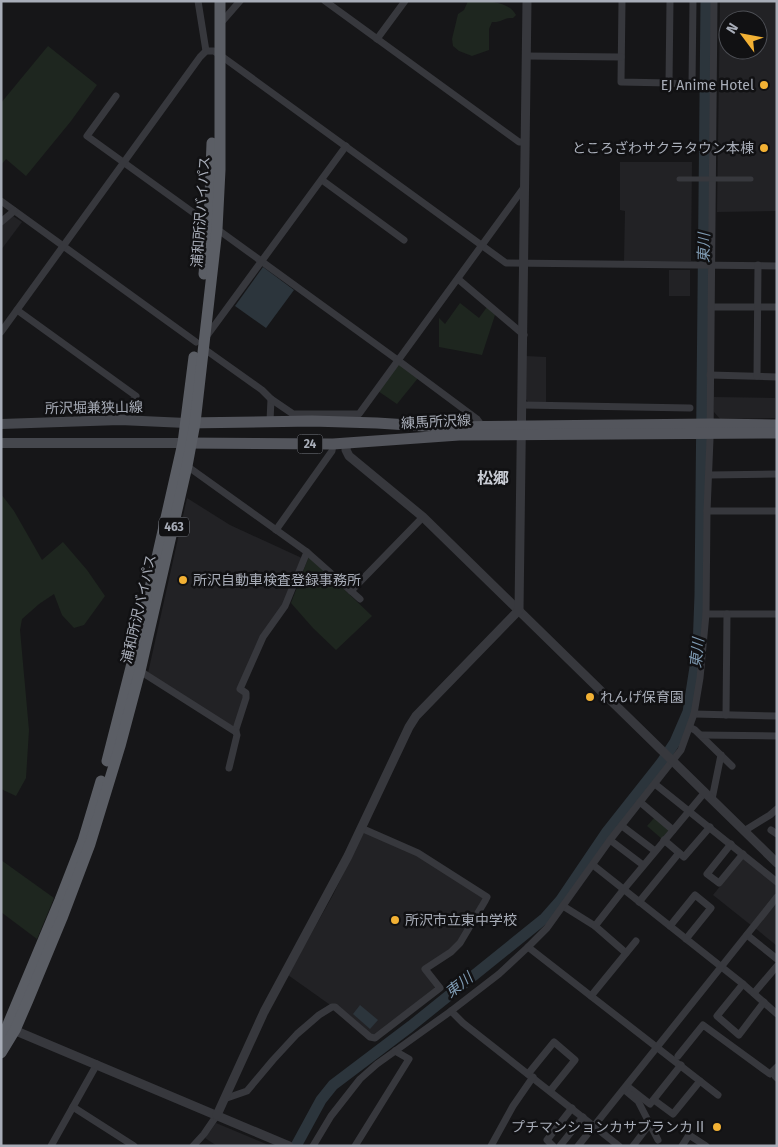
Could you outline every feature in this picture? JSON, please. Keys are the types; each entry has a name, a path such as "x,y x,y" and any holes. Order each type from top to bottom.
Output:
{"highway":[{"name":"浦和所沢バイパス","path":"1,1053 7,1028 60,900 82,841 110,752 187,443 201,343 213,227 213,1"},
{"name":"浦和所沢バイパス","path":"213,52 220,24 220,1"},
{"name":"浦和所沢バイパス","path":"1,1041 62,918 90,844 120,746 140,671 187,466 187,443"}],"main road":[{"name":"所沢堀兼狭山線","path":"1,424 120,420 190,423"},
{"name":"練馬所沢線","path":"190,423 320,421 436,427 482,426 522,430"},
{"name":"24","path":"708,429 777,425"},
{"name":"練馬所沢線","path":"187,443 334,444 522,430 708,429"},
{"name":"24","path":"708,429 777,433"},
{"path":"1,443 187,443"}],"street":[{"path":"198,1 213,52 506,263 777,266"},
{"path":"220,24 240,1"},
{"path":"325,1 519,142 525,142"},
{"path":"377,38 405,1"},
{"path":"193,1146 204,1134 217,1114 272,997 362,828 409,727 416,716 519,610 527,1"},
{"path":"622,1 621,82 692,85 693,1"},
{"path":"669,83 670,1"},
{"path":"312,1146 331,1116 360,1080 395,1051 499,974 547,928 610,840 681,750 690,728 700,678 706,614 707,511 710,474 708,429 711,307 709,264 714,1"},
{"path":"2,331 200,57 213,52"},
{"path":"526,56 621,58"},
{"path":"116,96 87,136 399,360 477,419 482,426"},
{"path":"201,343 346,146"},
{"path":"679,179 751,179"},
{"path":"322,180 404,240"},
{"path":"1,201 201,343 271,399 293,414 359,414 525,186"},
{"path":"1,222 14,211"},
{"path":"757,376 758,265"},
{"path":"458,279 524,335"},
{"path":"711,307 777,307"},
{"path":"17,310 136,396 120,420"},
{"path":"710,375 777,377"},
{"path":"270,422 271,399"},
{"path":"523,405 690,408"},
{"path":"347,443 346,450 349,456 423,516 777,863"},
{"path":"276,530 332,450 334,444"},
{"path":"187,466 307,552 360,599"},
{"path":"710,474 777,474"},
{"path":"707,511 777,511"},
{"path":"351,591 423,516"},
{"path":"230,768 237,735 236,729 246,698 246,693 240,689 263,637 285,606 307,552"},
{"path":"706,614 777,614"},
{"path":"726,715 727,614"},
{"path":"140,671 236,732"},
{"path":"694,714 777,716"},
{"path":"690,728 701,735 732,766"},
{"path":"701,735 777,736"},
{"path":"712,799 721,755"},
{"path":"655,784 777,882"},
{"path":"594,926 705,792"},
{"path":"640,802 673,830"},
{"path":"744,831 770,816 777,809"},
{"path":"622,826 655,851"},
{"path":"664,840 684,857 710,827"},
{"path":"224,1099 247,1092 297,1034 319,1015 332,1007 335,1007 370,1037 375,1038 440,988 425,969 451,952 460,943 486,901 487,897 430,860 362,828"},
{"path":"610,840 643,865"},
{"path":"731,844 707,874 719,883 743,854"},
{"path":"640,902 679,853"},
{"path":"593,866 743,984 777,1014"},
{"path":"670,926 695,895 711,908 686,939"},
{"path":"578,1146 777,898"},
{"path":"564,906 594,926 626,953"},
{"path":"747,935 777,959"},
{"path":"591,996 636,941"},
{"path":"528,947 658,1046 718,1095"},
{"path":"754,993 777,966"},
{"path":"743,984 717,1016 738,1035 764,1002"},
{"path":"450,1012 619,1146"},
{"path":"678,1056 703,1025 770,1074 777,1067"},
{"path":"7,1028 217,1114 289,1146"},
{"path":"491,1146 530,1075 554,1042 575,1060 550,1091"},
{"path":"355,1146 409,1059 395,1051"},
{"path":"51,1146 97,1064"},
{"path":"625,1087 650,1104 681,1065"},
{"path":"654,1100 673,1114 700,1081"},
{"path":"625,1087 638,1101 658,1140"},
{"path":"73,1107 134,1146"},
{"path":"553,1146 547,1140 572,1108"},
{"path":"560,1146 583,1117"},
{"path":"633,1146 649,1125"},
{"path":"682,1146 689,1135 706,1146"}],"shaded area":[{"path":"468,1 489,1 502,4 508,6 516,15 513,18 492,22 489,29 489,50 472,56 459,51 453,46 452,39 458,14 464,10"},
{"path":"720,1 777,1 777,211 717,212 719,60 768,60 768,10 720,10"},
{"path":"48,46 97,85 71,121 26,176 6,159 1,165 1,103"},
{"path":"620,162 692,162 691,261 624,261 625,211 620,210"},
{"path":"13,216 22,222 1,250 1,226"},
{"path":"263,267 294,290 266,328 235,306"},
{"path":"669,270 690,270 690,296 669,296"},
{"path":"460,303 479,318 487,307 495,315 482,355 439,347 439,318 445,324"},
{"path":"526,356 546,357 546,402 528,402 525,398"},
{"path":"399,363 418,378 397,404 378,391"},
{"path":"714,397 775,398 775,418 720,419 714,412"},
{"path":"1,494 14,511 42,560 63,542 87,570 105,596 84,625 74,628 62,615 54,594 22,619 20,630 29,730 26,778 16,796 1,789"},
{"path":"187,498 230,525 304,559 285,606 263,637 240,689 246,693 236,729 148,673"},
{"path":"309,556 372,616 336,650 291,603"},
{"path":"655,817 668,828 662,839 647,826"},
{"name":"所沢市立東中学校","path":"365,832 416,854 484,898 458,941 450,949 423,967 435,986 434,989 374,1036 288,975 333,895"},
{"path":"744,857 777,884 777,894 752,926 713,895"},
{"path":"1,860 54,898 37,939 1,912"},
{"path":"777,900 777,946 755,928"},
{"path":"360,1005 378,1020 370,1029 353,1014"},
{"path":"216,1123 271,1146 217,1146 205,1138"}],"waterway":[{"name":"東川","path":"296,1146 321,1100 333,1085 411,1026 545,918 560,901 606,833 662,762 675,742 688,712 698,648 700,595 706,1"}],"place":[{"name":"EJ Anime Hotel","path":"764,85"},
{"name":"ところざわサクラタウン本棟","path":"764,148"},
{"name":"所沢自動車検査登録事務所","path":"183,580"},
{"name":"れんげ保育園","path":"590,697"},
{"name":"所沢市立東中学校","path":"395,920"},
{"name":"プチマンションカサブランカⅡ","path":"717,1127"}],"district":[{"name":"松郷","path":"493,478"}]}
